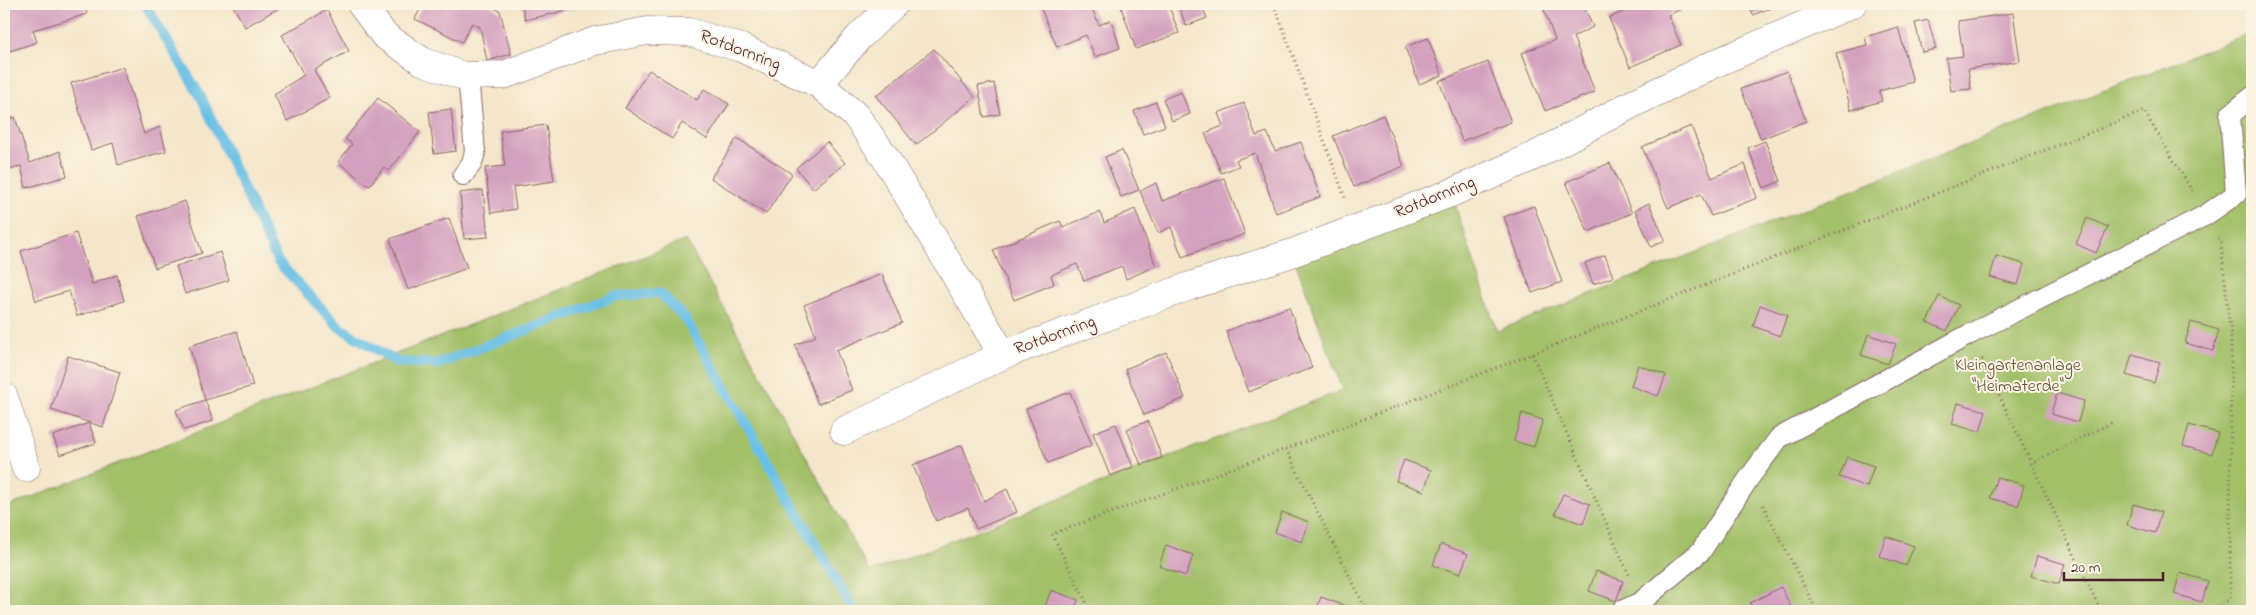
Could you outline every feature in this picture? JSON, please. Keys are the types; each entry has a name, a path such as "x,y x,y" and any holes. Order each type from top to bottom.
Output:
{"street":[{"name":"Rotdornring","path":"361,4 384,35 422,62 468,76 504,75 595,41 647,31 689,32 741,48 819,84 856,116 885,157 1003,355"},
{"path":"819,84 859,37 894,4"},
{"name":"Rotdornring","path":"844,431 1003,355 1190,286 1357,230 1451,193 1526,159 1714,64 1852,4"},
{"path":"4,397 26,468"}],"lane":[{"path":"463,175 472,163 474,152 468,76"},
{"path":"1622,611 1641,602 1701,551 1749,478 1779,438 1970,334 2206,214 2236,194 2230,115 2252,97"}],"path":[{"path":"1274,4 1319,121 1357,230"},
{"path":"1092,611 1052,534 1286,449 1532,354 2144,110 2206,214 2221,243 2231,339 2230,599 2209,611"},
{"path":"1970,334 2101,611"},
{"path":"1532,354 1641,602"},
{"path":"2030,464 2113,422"},
{"path":"1286,449 1367,611"},
{"path":"1749,478 1817,611"}],"green space":[{"name":"Kleingartenanlage \"Heimaterde\"","path":"2252,32 2252,611 4,611 4,508 686,240 870,572 1343,390 1292,253 1451,193 1497,331"}],"building":[{"path":"6,4 84,4 87,14 33,30 37,42 4,53 4,6"},
{"path":"237,4 276,4 279,8 245,27 233,6"},
{"path":"423,4 487,4 500,11 511,54 487,61 480,27 472,23 462,42 415,19"},
{"path":"522,4 575,4 576,8 525,20"},
{"path":"778,4 799,4 781,11"},
{"path":"1039,4 1090,4 1099,25 1111,20 1120,48 1095,57 1086,35 1057,47"},
{"path":"1120,4 1168,4 1179,33 1136,49"},
{"path":"1178,4 1201,4 1207,18 1186,26"},
{"path":"1542,4 1583,4 1593,27 1573,37 1595,92 1545,111 1522,53 1555,40"},
{"path":"1641,4 1682,4 1684,8 1668,15 1681,45 1630,67 1609,18"},
{"path":"1748,4 1780,4 1753,15"},
{"path":"327,10 349,51 314,70 330,98 287,121 274,94 304,75 282,35"},
{"path":"2013,13 2020,61 1968,69 1971,89 1951,91 1946,58 1963,56 1958,21"},
{"path":"1928,20 1936,49 1922,52 1915,23"},
{"path":"1898,27 1913,82 1879,91 1882,101 1851,110 1836,53 1867,45 1865,37"},
{"path":"1428,38 1442,75 1419,84 1405,47"},
{"path":"934,49 975,97 916,145 876,96"},
{"path":"1488,62 1511,122 1462,141 1439,81"},
{"path":"123,67 144,134 160,127 166,151 118,165 113,143 91,150 71,83"},
{"path":"649,70 697,100 704,89 729,104 707,139 682,123 672,139 625,108"},
{"path":"1787,71 1806,121 1761,139 1741,89"},
{"path":"994,83 1000,114 984,117 978,86"},
{"path":"1181,92 1190,114 1172,121 1163,99"},
{"path":"378,98 420,132 389,171 384,167 369,186 338,162 352,144 345,139"},
{"path":"1156,102 1165,126 1143,134 1134,111"},
{"path":"1244,103 1256,136 1267,132 1275,151 1301,142 1320,197 1276,213 1255,153 1236,160 1239,166 1221,173 1205,133 1223,126 1218,113"},
{"path":"451,109 456,151 434,154 429,112"},
{"path":"1383,115 1404,166 1354,187 1333,136"},
{"path":"15,117 30,163 60,151 67,176 26,188 21,166 4,172 4,121"},
{"path":"546,125 554,181 513,187 516,209 491,213 485,168 505,166 500,131"},
{"path":"1691,126 1712,178 1745,164 1757,198 1711,216 1701,194 1668,208 1642,147"},
{"path":"737,138 792,174 766,214 711,178"},
{"path":"1765,141 1781,181 1764,188 1748,148"},
{"path":"827,142 845,163 813,189 796,168"},
{"path":"1122,150 1139,190 1121,197 1105,157"},
{"path":"1610,163 1632,213 1588,232 1566,182"},
{"path":"1224,178 1245,234 1182,257 1171,227 1158,233 1140,191 1156,183 1162,201"},
{"path":"483,190 488,237 464,239 460,193"},
{"path":"185,201 202,253 155,268 138,216"},
{"path":"1649,203 1665,240 1651,247 1635,210"},
{"path":"1534,206 1562,282 1532,293 1504,217"},
{"path":"1135,209 1156,266 1126,279 1122,266 1084,281 1077,264 1051,275 1054,284 1014,300 993,250 1060,221 1063,227 1100,212 1104,223"},
{"path":"449,218 467,268 408,290 390,239"},
{"path":"2087,218 2108,227 2096,253 2076,244"},
{"path":"76,233 92,284 117,275 124,301 77,316 69,291 36,301 21,251"},
{"path":"220,252 229,280 185,294 176,266"},
{"path":"1605,255 1613,277 1593,284 1585,263"},
{"path":"1996,256 2024,264 2018,285 1990,277"},
{"path":"882,274 902,323 836,350 852,390 818,404 795,345 816,336 804,305"},
{"path":"1939,296 1959,305 1947,331 1927,322"},
{"path":"1760,305 1787,315 1780,336 1753,326"},
{"path":"1289,307 1312,368 1248,392 1226,331"},
{"path":"2191,322 2219,330 2213,351 2185,343"},
{"path":"237,331 253,386 205,400 189,346"},
{"path":"1868,334 1896,344 1888,364 1861,355"},
{"path":"1166,352 1185,398 1144,415 1125,369"},
{"path":"2132,354 2160,362 2154,383 2126,375"},
{"path":"68,356 120,372 103,427 51,410"},
{"path":"1638,365 1666,375 1658,396 1631,386"},
{"path":"1070,392 1092,445 1048,463 1026,409"},
{"path":"2057,393 2084,401 2078,422 2051,414"},
{"path":"205,400 213,421 184,430 176,410"},
{"path":"1958,403 1986,411 1980,432 1952,424"},
{"path":"1522,413 1543,420 1534,447 1514,441"},
{"path":"1148,421 1162,458 1141,465 1127,429"},
{"path":"89,423 96,443 60,455 53,436"},
{"path":"1116,424 1133,467 1110,476 1093,433"},
{"path":"2189,425 2218,433 2212,454 2183,446"},
{"path":"962,445 984,501 1007,489 1017,512 976,529 968,508 936,521 913,465"},
{"path":"1847,457 1874,466 1867,487 1839,477"},
{"path":"1404,460 1431,470 1424,491 1396,481"},
{"path":"1997,477 2024,485 2018,506 1990,498"},
{"path":"1563,494 1590,504 1583,524 1555,514"},
{"path":"2133,504 2161,512 2155,533 2127,525"},
{"path":"1282,512 1309,522 1302,542 1275,532"},
{"path":"1886,536 1914,546 1906,566 1879,556"},
{"path":"1441,544 1468,554 1460,574 1433,565"},
{"path":"1166,545 1193,555 1186,576 1159,566"},
{"path":"2037,556 2065,564 2059,584 2031,576"},
{"path":"1596,571 1623,581 1616,601 1589,591"},
{"path":"2180,573 2208,581 2202,602 2174,594"},
{"path":"1781,587 1793,611 1754,611 1750,603"},
{"path":"1051,590 1078,600 1074,611 1044,610"},
{"path":"1321,597 1348,607 1347,611 1316,611"}],"waterway":[{"path":"145,4 201,97 278,262 339,327 397,362 438,364 616,296 660,293 686,320 854,611"}]}
